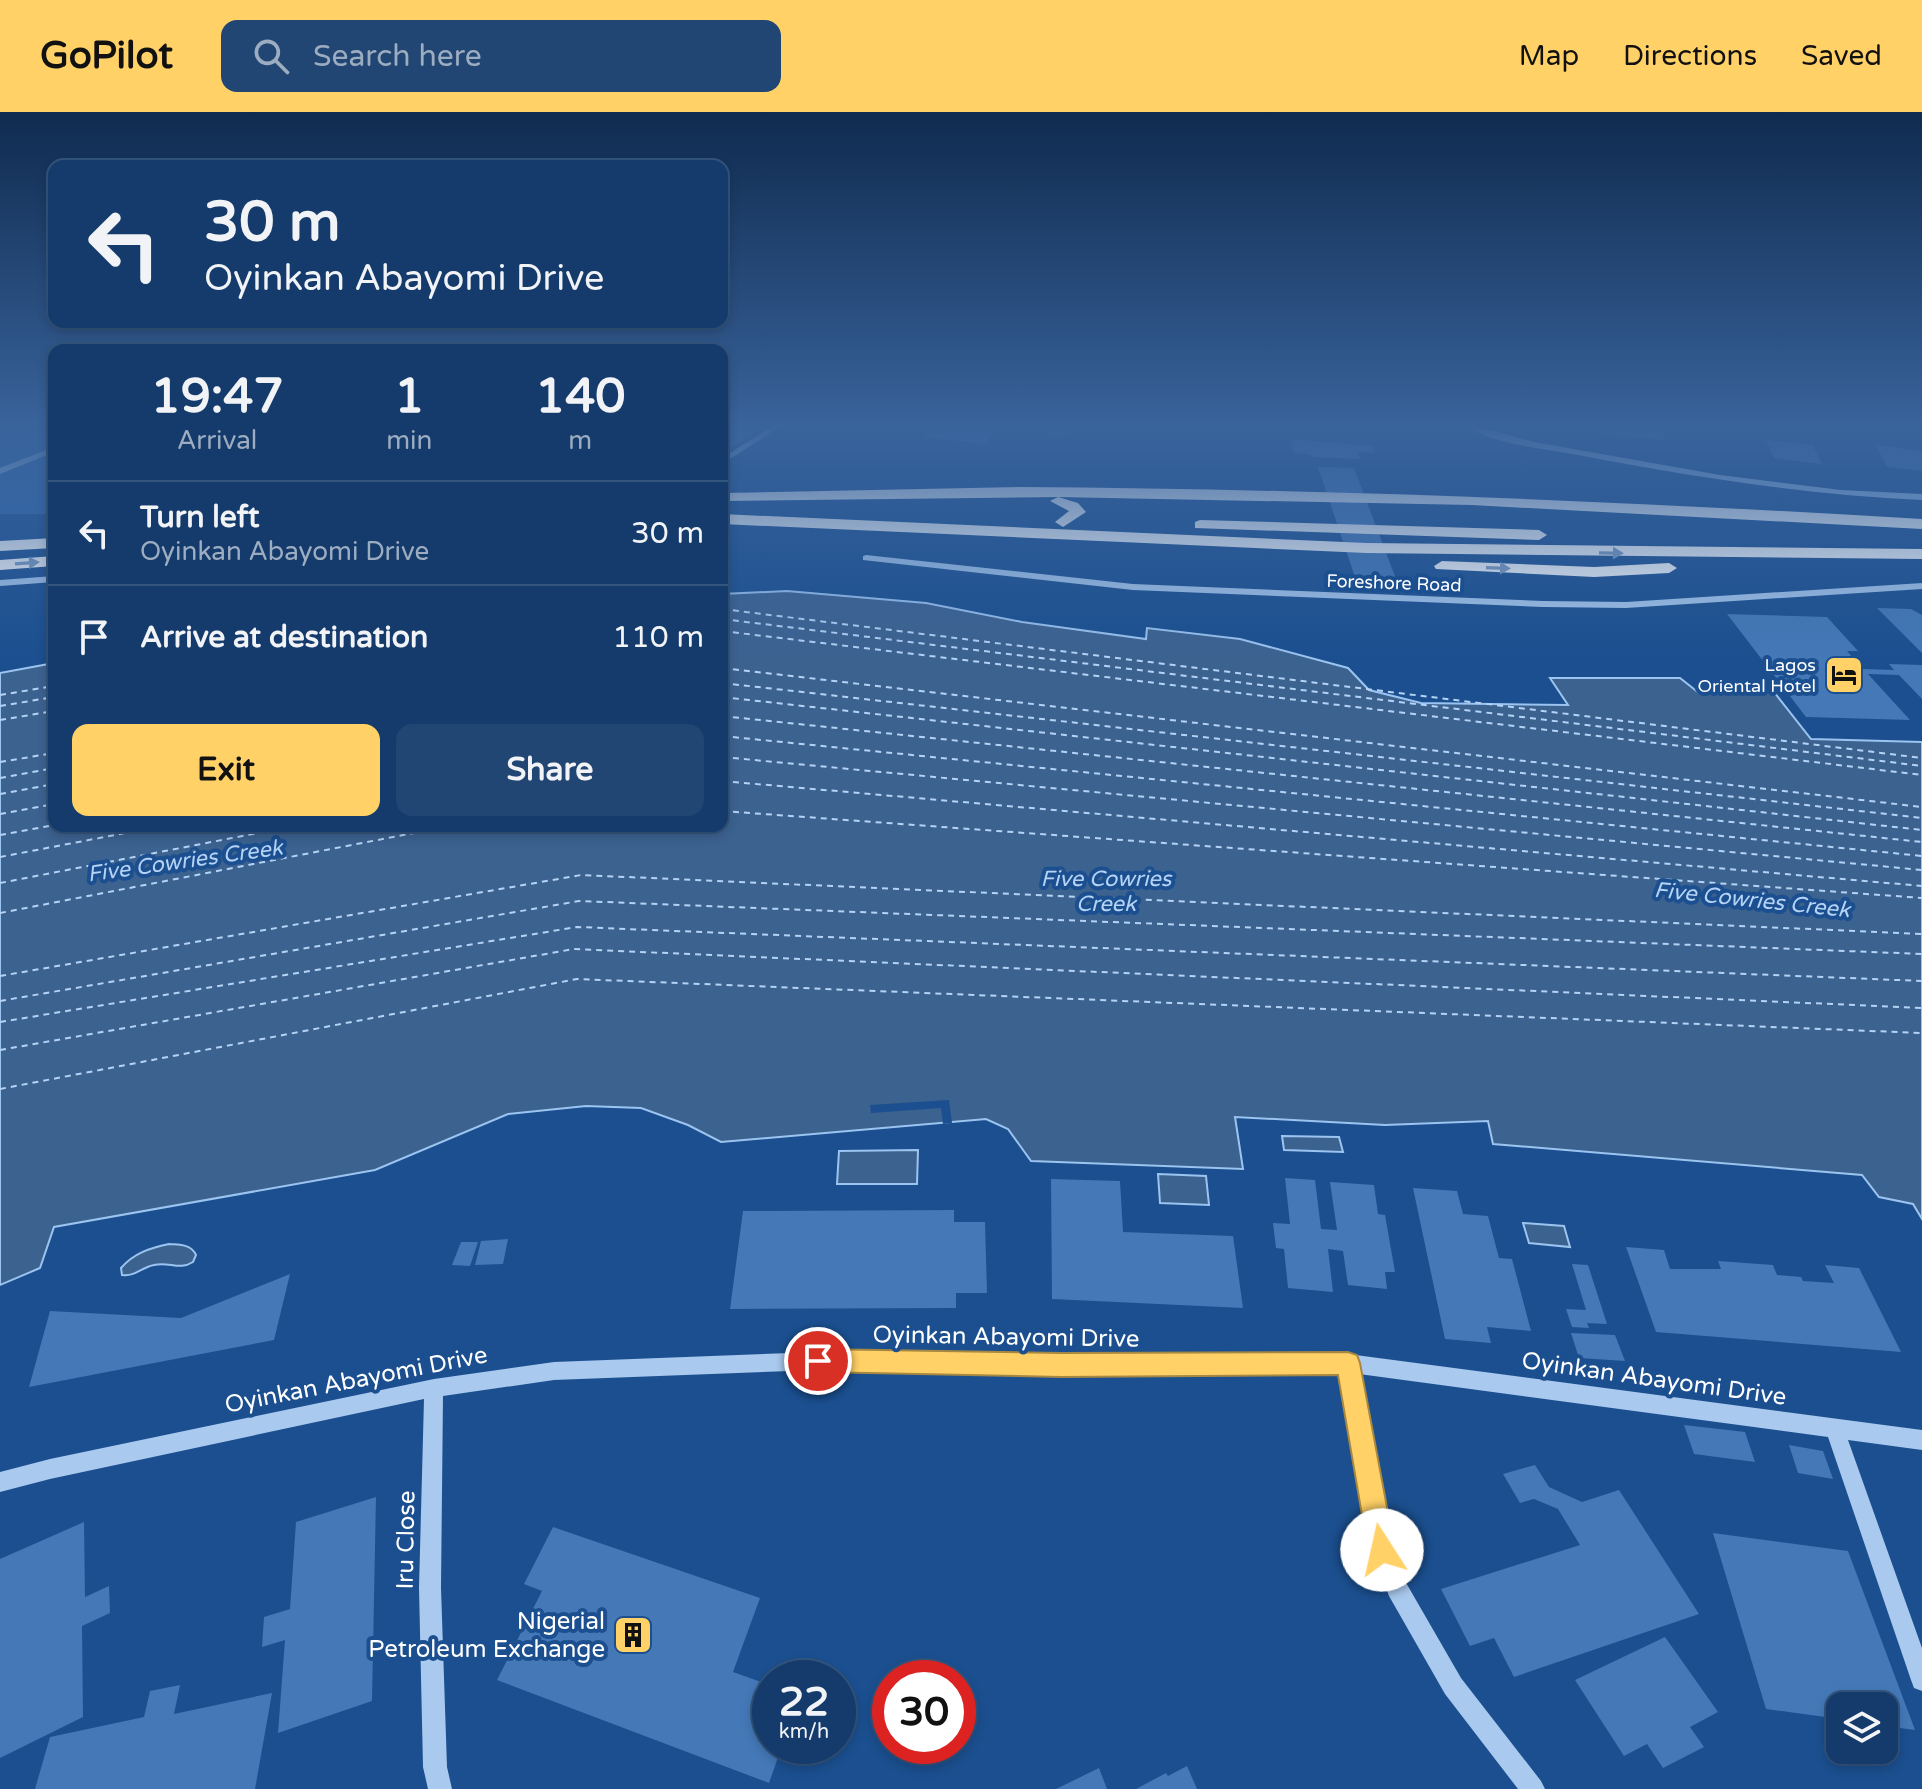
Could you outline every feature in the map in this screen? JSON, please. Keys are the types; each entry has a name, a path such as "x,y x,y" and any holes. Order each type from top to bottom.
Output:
{"highway":[{"path":"1063,522 1078,512 1068,504"},
{"path":"1171,504 1922,526"},
{"path":"1559,504 1922,526"},
{"path":"1742,504 1922,518"},
{"path":"728,519 904,517 1922,545"},
{"path":"750,519 1082,551 1594,572 1922,555"},
{"path":"0,546 48,543"},
{"path":"0,565 48,561"}],"street":[{"name":"Foreshore Road","path":"866,558 1133,587 1543,604 1626,605 1922,586"},
{"path":"0,583 48,579"},
{"name":"Oyinkan Abayomi Drive","path":"0,1482 65,1465 434,1388 554,1371 818,1361 1061,1365 1348,1363 1922,1440"},
{"path":"1348,1363 1382,1550 1397,1588 1453,1686 1533,1789"},
{"name":"Iru Close","path":"434,1388 430,1588 435,1767 440,1789"},
{"path":"1835,1430 1922,1680"}],"shaded area":[{"path":"0,504 48,504 48,514 0,514"}],"water":[{"name":"Five Cowries Creek","path":"787,591 926,603 1022,622 1146,639 1147,628 1240,639 1348,668 1369,690 1421,703 1568,705 1550,678 1680,678 1699,693 1770,687 1811,739 1922,742 1922,1219 1913,1204 1879,1197 1862,1175 1493,1144 1488,1121 1385,1125 1235,1117 1243,1169 1031,1161 1008,1129 986,1119 721,1142 688,1125 641,1108 586,1106 508,1114 375,1170 54,1227 40,1268 0,1285 0,673 48,664 48,832 728,832 728,594"},
{"path":"1282,1136 1339,1137 1343,1152 1284,1150"},
{"path":"918,1150 917,1184 837,1184 839,1151"},
{"path":"1158,1174 1206,1176 1209,1205 1160,1203"},
{"path":"1523,1223 1564,1226 1570,1247 1529,1243"},
{"path":"169,1244 191,1249 196,1255 193,1262 183,1266 154,1265 131,1275 122,1275 121,1268 131,1258"}],"pier":[{"path":"949,1100 952,1123 943,1124 941,1108 871,1113 870,1105"}],"building":[{"path":"1331,504 1368,504 1399,587 1358,586"},
{"path":"1877,608 1911,609 1922,615 1922,653"},
{"path":"1727,614 1827,617 1858,651 1847,651 1863,669 1894,670 1889,664 1922,665 1922,699 1899,675 1868,674 1910,720 1806,717"},
{"path":"1285,1178 1315,1180 1321,1229 1337,1230 1330,1182 1374,1185 1378,1214 1385,1215 1395,1272 1385,1272 1387,1289 1348,1285 1343,1251 1328,1249 1333,1292 1288,1288 1284,1249 1276,1248 1273,1223 1290,1224"},
{"path":"1051,1179 1120,1181 1123,1232 1233,1236 1243,1308 1052,1299"},
{"path":"1413,1188 1457,1191 1463,1214 1488,1216 1499,1258 1512,1259 1531,1331 1487,1327 1491,1343 1445,1339"},
{"path":"954,1210 954,1222 985,1222 987,1293 956,1293 956,1308 730,1309 743,1211"},
{"path":"508,1239 503,1264 475,1265 481,1241"},
{"path":"461,1242 478,1242 470,1266 452,1265"},
{"path":"1626,1247 1664,1250 1670,1269 1721,1269 1718,1261 1773,1265 1777,1275 1801,1277 1803,1281 1834,1283 1825,1265 1859,1268 1901,1352 1656,1332"},
{"path":"1572,1264 1588,1265 1607,1324 1587,1323 1589,1328 1572,1327 1566,1309 1586,1310"},
{"path":"290,1274 274,1340 29,1387 50,1311 181,1318"},
{"path":"1571,1333 1615,1335 1625,1361 1579,1358"},
{"path":"1684,1425 1745,1432 1755,1462 1694,1454"},
{"path":"1789,1445 1823,1451 1833,1479 1798,1473"},
{"path":"1535,1465 1549,1487 1582,1502 1619,1490 1699,1614 1514,1677 1494,1638 1470,1646 1441,1589 1580,1545 1558,1509 1534,1499 1520,1503 1503,1474"},
{"path":"376,1497 372,1701 278,1733 285,1640 262,1647 264,1617 290,1609 296,1522"},
{"path":"84,1522 85,1597 109,1586 110,1613 82,1626 83,1717 0,1758 0,1559"},
{"name":"Nigerial Petroleum Exchange","path":"553,1527 760,1598 733,1672 752,1679 752,1764 776,1764 769,1783 497,1680 542,1591 524,1584"},
{"path":"1713,1533 1848,1551 1915,1730 1898,1728 1898,1692 1826,1692 1826,1717 1766,1709"},
{"path":"1665,1637 1718,1712 1690,1727 1704,1747 1663,1768 1647,1744 1624,1756 1575,1680"},
{"path":"180,1685 174,1714 272,1693 255,1789 35,1789 50,1737 144,1717 150,1691"},
{"path":"1187,1766 1197,1789 1136,1789 1166,1773 1168,1776"},
{"path":"1099,1768 1107,1789 1056,1789"}],"ferry route":[{"path":"728,610 1922,758"},
{"path":"728,620 1922,766"},
{"path":"728,632 1922,775"},
{"path":"728,669 1922,807"},
{"path":"728,684 1922,818"},
{"path":"0,695 48,687"},
{"path":"0,706 48,698"},
{"path":"728,698 1922,830"},
{"path":"0,720 48,712"},
{"path":"728,717 1922,842"},
{"path":"728,737 1922,856"},
{"path":"0,762 48,754"},
{"path":"728,758 1922,870"},
{"path":"0,778 48,769"},
{"path":"728,782 1922,886"},
{"path":"0,794 48,785"},
{"path":"0,814 48,805"},
{"path":"728,811 1922,898"},
{"path":"0,835 48,826"},
{"path":"0,857 131,832"},
{"path":"0,883 263,832"},
{"path":"0,913 419,832"},
{"path":"0,976 581,875 1922,934"},
{"path":"0,1001 579,901 1922,954"},
{"path":"0,1022 577,927 1922,981"},
{"path":"0,1050 574,949 1922,1008"},
{"path":"0,1089 577,979 1922,1033"}],"place":[{"name":"Lagos Oriental Hotel","path":"1844,675"},
{"name":"Nigerial Petroleum Exchange","path":"633,1635"}],"route":[{"path":"818,1361 1061,1365 1348,1363 1382,1550"}]}
